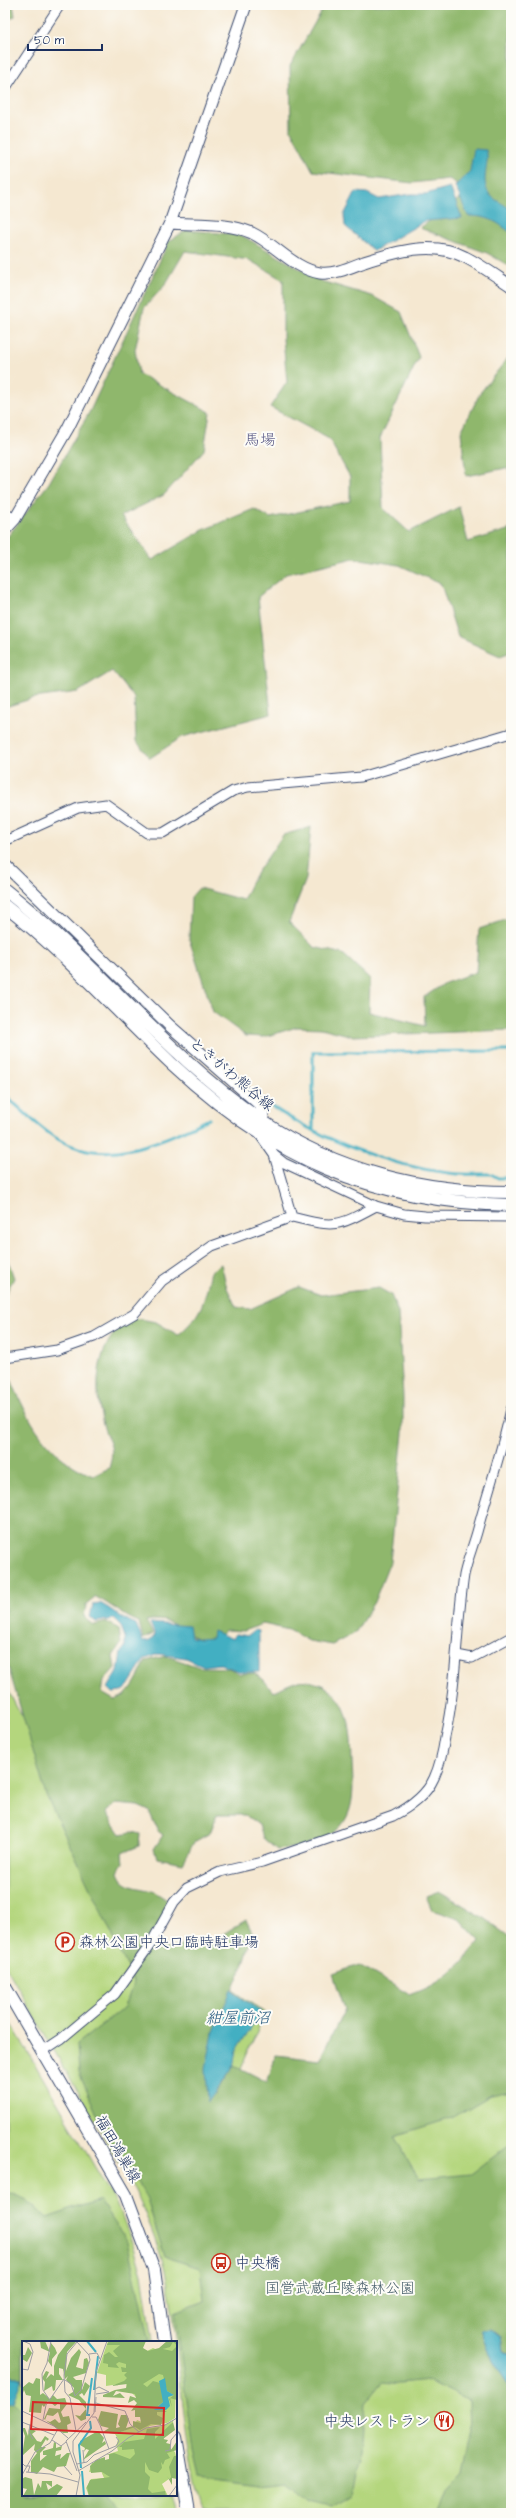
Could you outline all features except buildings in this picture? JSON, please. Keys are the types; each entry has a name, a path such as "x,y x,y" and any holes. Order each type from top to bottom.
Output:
{"main road":[{"name":"ときがわ熊谷線","path":"5,890 79,955 205,1076 262,1121 331,1158 395,1179 448,1189 511,1192"},
{"name":"ときがわ熊谷線","path":"5,906 73,967 171,1063 230,1114 260,1135 327,1170 362,1183 448,1202 511,1205"},
{"name":"福田鴻巣線","path":"5,1987 126,2195 154,2270 164,2341"},
{"path":"177,2442 190,2513"}],"street":[{"path":"5,89 60,5"},
{"path":"5,530 15,519 68,428 170,224 246,5"},
{"path":"170,224 218,226 243,230 272,245 301,266 320,273 344,269 410,250 438,249 465,257 511,286"},
{"path":"5,513 15,519"},
{"path":"5,841 78,808 106,804 146,833 163,833 234,791 248,787 361,777 511,733"},
{"path":"5,865 170,1026 259,1104 263,1114 260,1135 274,1155 284,1163 376,1206 425,1216 511,1217"},
{"path":"274,1155 292,1217"},
{"path":"5,1358 57,1350 94,1337 134,1314 162,1281 212,1246 292,1217 324,1225 344,1223 376,1206"},
{"path":"43,2051 61,2039 114,1994 150,1945 174,1902 187,1888 220,1872 262,1862 349,1833 393,1816 417,1800 434,1779 440,1762 455,1683 458,1623 465,1573 498,1463 511,1409"},
{"path":"457,1654 472,1658 511,1637"}],"green space":[{"path":"5,5 13,5 15,16 5,22"},
{"path":"325,5 511,5 511,267 487,253 420,228 470,191 449,179 412,183 313,171 291,130 290,66"},
{"path":"187,230 241,235 321,281 372,296 401,312 419,357 380,438 383,508 409,532 459,507 468,542 511,529 511,652 500,656 458,637 441,584 399,565 354,558 286,574 258,597 271,714 182,737 150,758 136,741 134,697 112,671 78,692 34,698 5,707 5,540 49,483 90,411 169,241","holes":["185,251 249,260 283,280 283,339 287,382 270,407 329,439 350,477 350,501 270,518 254,509 203,530 152,560 121,516 164,495 204,450 210,412 139,374 135,350 144,308 165,285"]},
{"path":"511,354 511,473 506,468 466,476 461,432 480,393"},
{"path":"311,827 306,879 289,922 314,947 343,954 370,979 369,1012 425,1026 424,997 445,983 476,972 479,929 511,918 511,1030 353,1036 321,1028 297,1027 264,1037 246,1036 213,1012 189,939 191,897 199,888 243,900 254,877 283,835"},
{"path":"5,1253 14,1278 5,1295"},
{"path":"221,1264 227,1288 236,1307 250,1309 299,1287 321,1295 379,1288 391,1295 398,1312 403,1396 403,1433 390,1562 374,1602 355,1633 332,1645 309,1641 289,1630 263,1624 243,1631 225,1630 217,1642 201,1640 169,1622 155,1620 146,1621 153,1634 143,1639 139,1622 128,1617 96,1597 86,1605 84,1617 94,1625 107,1622 119,1629 121,1644 113,1656 115,1668 104,1680 102,1693 114,1700 120,1698 134,1685 146,1661 166,1656 199,1667 229,1668 240,1674 254,1673 264,1680 273,1692 289,1684 304,1680 322,1685 332,1691 339,1699 348,1718 352,1751 353,1787 351,1803 346,1819 335,1832 320,1840 303,1846 277,1850 263,1838 259,1825 245,1815 217,1815 210,1833 194,1842 183,1863 157,1858 154,1849 163,1835 158,1831 149,1811 138,1806 116,1804 106,1812 121,1834 132,1832 140,1834 139,1846 122,1853 123,1863 118,1872 123,1881 127,1884 152,1891 169,1901 165,1919 153,1939 168,1949 218,1937 246,1920 253,1934 244,1963 213,2034 215,2094 234,2065 267,2082 276,2055 319,2060 345,2009 333,1974 359,1965 410,1995 432,1985 450,1974 480,1941 459,1919 432,1910 426,1896 439,1891 478,1914 511,1938 511,2091 491,2095 452,2118 394,2136 419,2179 471,2174 511,2143 511,2354 503,2351 501,2337 491,2329 481,2330 493,2362 508,2384 511,2397 511,2513 438,2513 446,2496 463,2477 470,2437 469,2400 427,2381 399,2384 383,2382 366,2403 362,2452 355,2469 351,2495 332,2507 308,2502 282,2482 257,2485 200,2477 194,2452 175,2312 204,2301 200,2268 165,2257 147,2200 134,2174 102,2126 79,2073 77,2044 125,2007 134,1981 46,1795 5,1656 5,1377 10,1377 32,1423 51,1448 77,1468 93,1476 109,1468 112,1454 100,1413 98,1390 98,1378 102,1356 106,1346 116,1331 133,1318 156,1322 178,1335 198,1314 204,1299 211,1271"},
{"name":"国営武蔵丘陵森林公園","path":"5,1684 17,1708 28,1723 139,1947 212,1975 265,2013 224,2107 283,2127 511,1946 511,2513 202,2513 189,2453 177,2341 171,2301 165,2271 156,2240 135,2191 5,1965"},
{"path":"5,2013 117,2205 133,2244 142,2274 152,2341 22,2341 22,2496 171,2496 176,2513 5,2513"},
{"path":"5,2191 27,2200 47,2218 99,2200 127,2241 149,2341 22,2341 22,2377 12,2377 5,2367"},
{"path":"13,2402 22,2410 22,2496 106,2496 122,2513 5,2513 5,2403"}],"water":[{"path":"474,149 486,150 487,161 485,185 491,196 511,211 511,233 501,225 486,218 468,216 455,186 470,171"},
{"path":"450,187 462,218 425,221 374,251 345,226 344,215 356,192 367,193 379,199 411,194 426,194"},
{"path":"100,1603 126,1620 136,1624 143,1642 150,1641 155,1635 150,1623 189,1626 191,1637 199,1639 212,1638 213,1631 233,1639 235,1634 247,1636 255,1630 259,1631 259,1672 241,1672 220,1664 204,1666 186,1658 159,1654 145,1659 128,1686 121,1692 113,1693 108,1688 118,1671 121,1653 125,1647 125,1638 121,1626 114,1619 96,1622 90,1617 93,1604"},
{"name":"紺屋前沼","path":"231,1990 261,2012 236,2051 233,2067 208,2102 206,2068 213,2034"},
{"path":"491,2329 501,2337 503,2351 511,2354 511,2397 508,2384 493,2362 481,2330"},
{"path":"5,2367 12,2377 22,2377 13,2402 5,2403"}],"waterway":[{"path":"313,1130 313,1052 511,1051"},
{"path":"5,1095 49,1134 75,1147 95,1151 114,1151 153,1143 209,1119"},
{"path":"262,1100 304,1126 375,1156 424,1169 448,1173 491,1174 498,1178 511,1178"}],"place":[{"name":"森林公園中央口臨時駐車場","path":"65,1942"},
{"name":"中央橋","path":"221,2263"},
{"name":"中央レストラン","path":"444,2421"}],"district":[{"name":"馬場","path":"260,439"}]}
